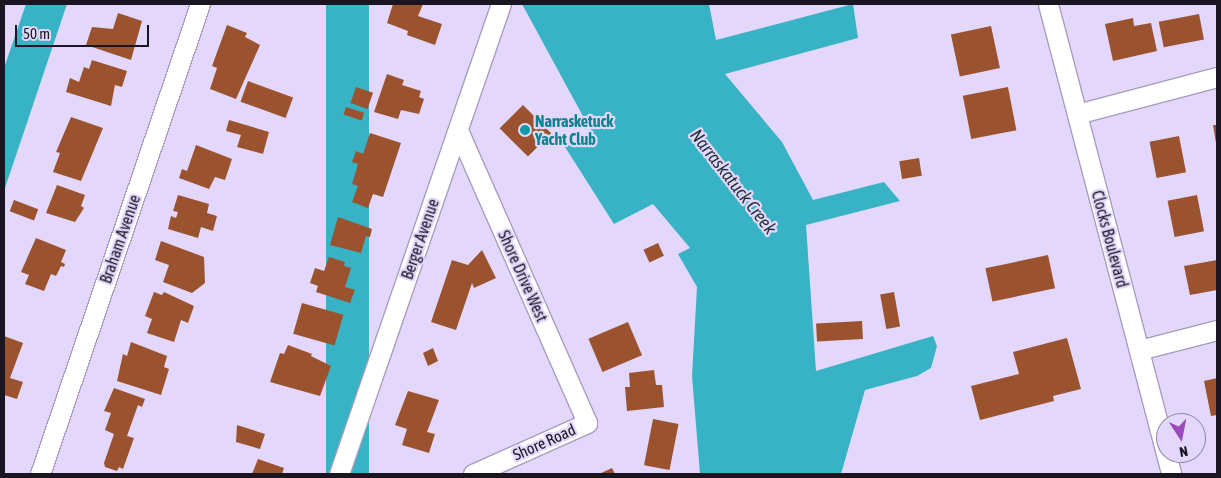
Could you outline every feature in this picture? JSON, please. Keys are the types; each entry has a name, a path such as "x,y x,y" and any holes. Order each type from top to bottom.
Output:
{"street":[{"name":"Braham Avenue","path":"40,474 200,4"},
{"name":"Berger Avenue","path":"339,474 501,4"},
{"name":"Clocks Boulevard","path":"1048,4 1171,474"},
{"path":"1077,114 1217,77"},
{"name":"Shore Drive West","path":"458,130 587,423"},
{"path":"1139,350 1217,330"},
{"name":"Shore Road","path":"473,474 587,423"}],"water":[{"path":"26,4 67,4 4,191 4,68"},
{"path":"326,4 369,4 369,474 326,474"},
{"name":"Narraskatuck Creek","path":"522,4 709,4 716,40 853,4 858,38 725,74 782,142 813,200 884,182 900,201 806,225 816,371 933,336 937,346 931,368 917,376 865,390 841,474 700,474 692,376 697,287 678,254 690,248 653,204 614,224 565,147 591,131"}],"building":[{"path":"393,4 423,4 418,16 442,24 435,45 407,35 408,31 387,23"},
{"path":"118,13 142,21 131,60 86,45 92,27 113,29"},
{"path":"1199,14 1204,40 1164,47 1159,22"},
{"path":"1133,18 1134,26 1151,23 1157,51 1113,61 1105,24"},
{"path":"227,25 247,33 245,37 260,45 236,99 210,89 217,68 212,66"},
{"path":"991,26 1000,68 960,77 951,35"},
{"path":"92,60 127,71 122,87 115,85 111,106 66,92 70,78 79,82 84,67 89,69"},
{"path":"387,74 404,80 402,85 421,91 419,97 424,99 419,114 401,110 398,119 374,112"},
{"path":"248,81 293,97 286,118 240,102"},
{"path":"356,87 373,93 367,109 350,103"},
{"path":"1008,87 1016,130 971,139 963,96"},
{"name":"Narrasketuck Yacht Club","path":"523,105 551,133 528,157 500,128"},
{"path":"346,107 364,113 362,120 344,115"},
{"path":"71,117 103,128 81,181 53,172 60,153 56,152"},
{"path":"229,120 269,132 263,154 237,147 241,135 226,131"},
{"path":"1213,125 1217,125 1217,143 1216,143"},
{"path":"370,133 401,143 383,197 373,194 368,208 352,202 358,186 352,184 358,164 352,162 356,151 363,154"},
{"path":"1179,136 1186,172 1157,178 1150,142"},
{"path":"196,145 232,159 225,180 215,177 209,189 179,178 182,169 187,171"},
{"path":"919,158 922,176 902,179 899,161"},
{"path":"57,185 85,195 81,206 84,208 75,222 46,213"},
{"path":"178,195 209,204 207,213 217,216 213,231 201,227 198,238 168,229 171,216 176,218 178,212 173,211"},
{"path":"1197,195 1204,231 1175,237 1168,201"},
{"path":"14,200 38,209 34,221 10,211"},
{"path":"338,217 372,229 370,237 366,236 361,253 330,245"},
{"path":"36,238 66,250 61,262 65,264 64,267 61,266 56,276 51,274 44,291 25,284 29,275 21,272"},
{"path":"161,241 204,257 205,283 192,293 163,282 169,265 155,260"},
{"path":"658,243 664,256 649,262 643,250"},
{"path":"482,250 496,278 474,288 472,283 456,330 431,322 452,260 468,265"},
{"path":"1048,255 1055,288 992,302 985,268"},
{"path":"329,257 345,262 344,266 351,268 345,287 355,290 350,303 316,292 318,286 310,283 315,268 324,271"},
{"path":"1217,260 1217,290 1190,295 1184,266"},
{"path":"154,292 162,295 164,292 194,306 188,323 181,320 174,342 147,333 152,319 145,316"},
{"path":"894,292 900,326 886,329 880,294"},
{"path":"302,303 343,315 335,346 293,334"},
{"path":"862,321 863,339 817,341 816,323"},
{"path":"628,322 642,355 602,372 588,339"},
{"path":"4,336 23,343 10,378 23,382 17,399 4,395"},
{"path":"1067,338 1081,389 1053,396 1054,401 980,420 971,386 1019,374 1013,352"},
{"path":"131,342 167,356 164,367 169,369 161,395 117,381 123,354 127,356"},
{"path":"288,345 312,354 311,356 331,366 320,396 270,382 280,353 284,354"},
{"path":"433,348 438,361 428,366 423,353"},
{"path":"654,370 656,385 662,385 664,407 627,411 625,387 630,387 629,373"},
{"path":"1217,378 1217,415 1211,416 1204,381"},
{"path":"114,388 145,399 142,407 138,405 127,436 134,438 123,469 119,467 117,471 105,467 104,463 114,434 105,430 111,413 104,411"},
{"path":"408,391 439,400 427,432 435,434 429,453 402,445 407,429 395,425"},
{"path":"653,419 679,424 670,470 644,465"},
{"path":"237,425 265,434 260,449 236,442"},
{"path":"258,459 284,468 282,474 252,474"},
{"path":"612,468 615,474 599,474"}],"place":[{"name":"Narrasketuck Yacht Club","path":"525,130"}]}
